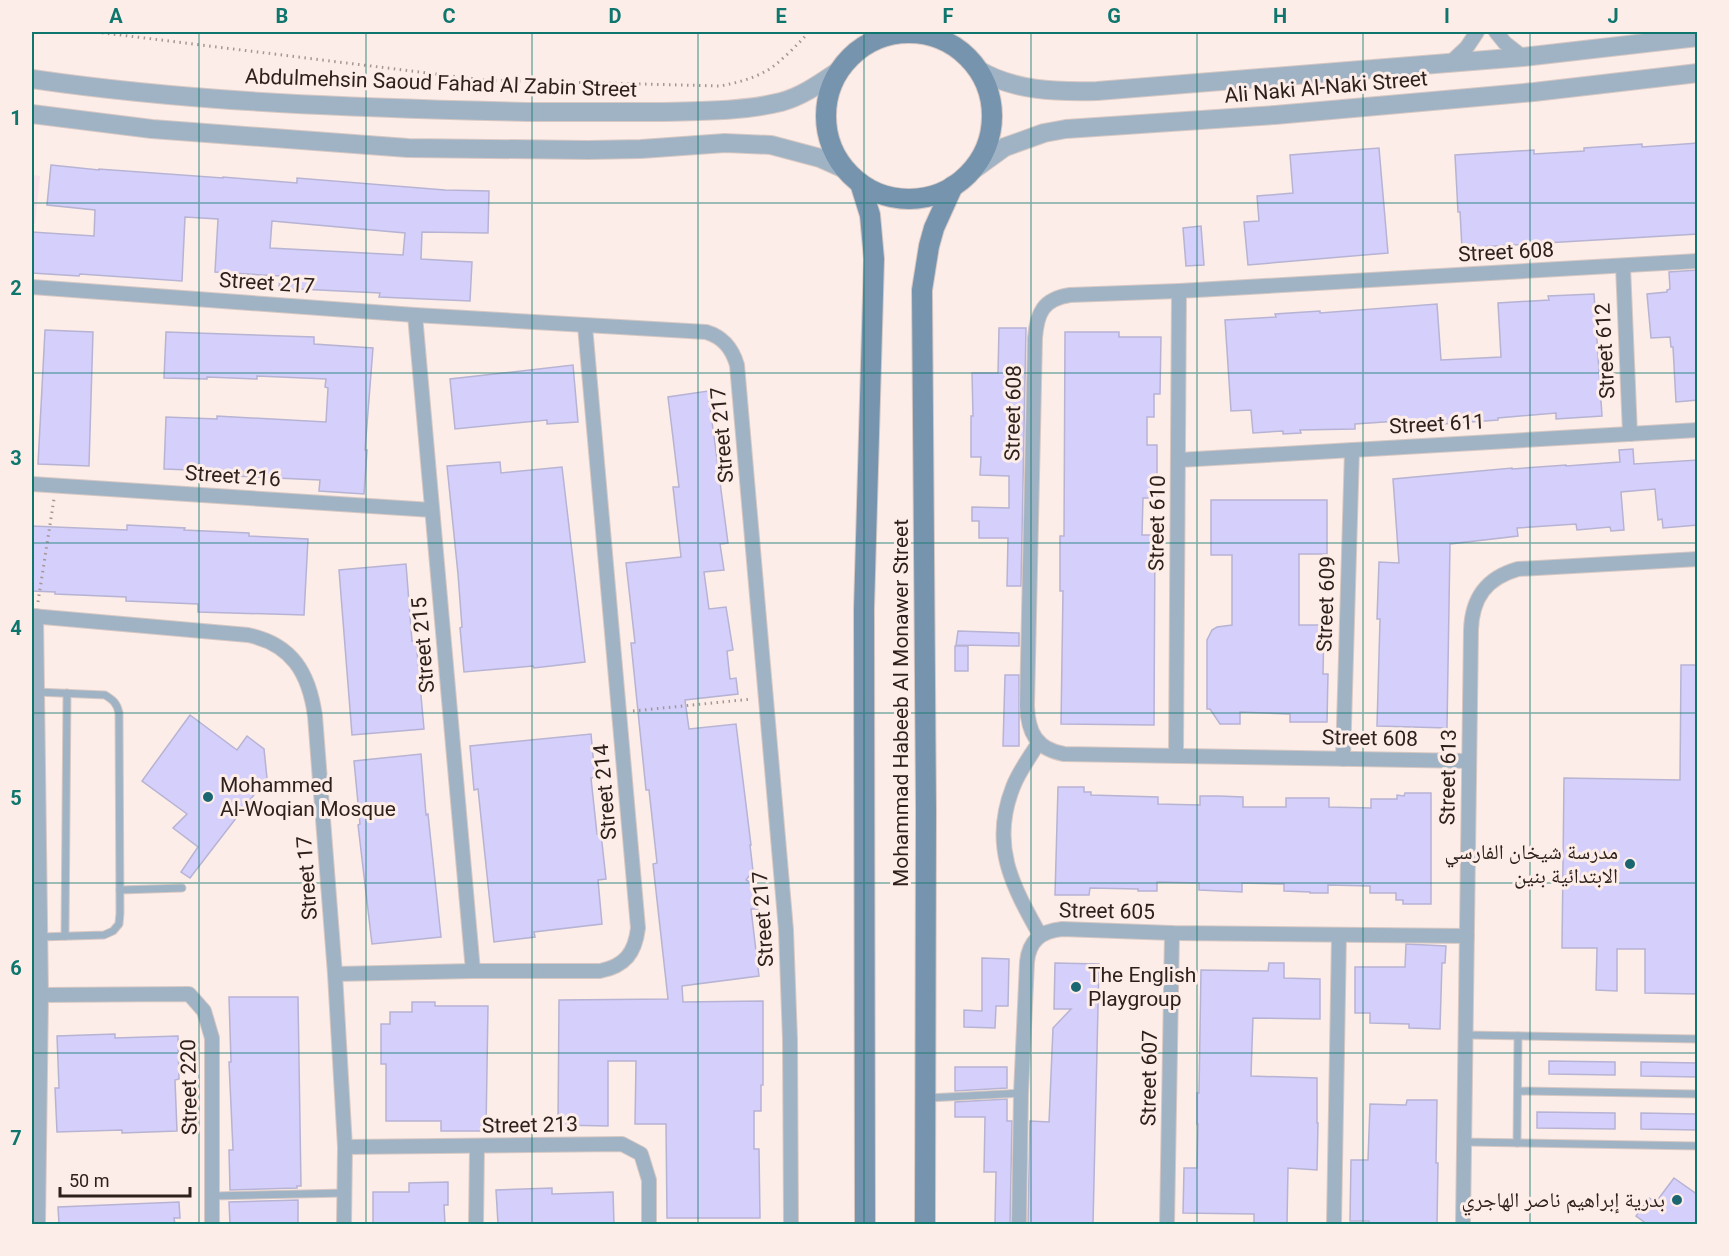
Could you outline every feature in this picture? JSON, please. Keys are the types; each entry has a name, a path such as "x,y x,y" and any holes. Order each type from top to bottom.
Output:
{"main road":[{"path":"845,64 867,44 891,35 917,33 941,36 964,54 977,69 990,101 991,128 983,154 969,173 953,186 939,193 928,197 902,199 883,195 853,176 832,147 827,128 828,99 834,80 862,32"},
{"name":"Mohammad Habeeb Al Monawer Street","path":"853,176 870,215 874,259 864,609 865,1224"},
{"name":"Mohammad Habeeb Al Monawer Street","path":"925,1224 926,811 922,290 934,228 953,186"}],"street":[{"path":"1451,62 1467,47 1477,32"},
{"path":"1496,32 1505,43 1523,57"},
{"name":"Ali Naki Al-Naki Street","path":"977,69 989,77 1015,86 1097,91 1523,57 1698,37"},
{"name":"Abdulmehsin Saoud Fahad Al Zabin Street","path":"32,79 111,89 321,106 557,112 703,111 762,106 791,99 809,90 845,64"},
{"name":"Ali Naki Al-Naki Street","path":"969,173 1005,147 1044,133 1065,129 1287,114 1534,92 1698,73"},
{"path":"32,114 163,130 408,148 577,150 725,143 771,145 820,158 853,176"},
{"name":"Street 608","path":"1470,761 1064,754 1049,750 1039,742 1029,725 1027,706 1037,320 1046,305 1061,296 1698,261"},
{"name":"Street 612","path":"1623,266 1630,434"},
{"name":"Street 217","path":"32,287 415,315 706,332 721,338 732,350 737,365 782,876 788,985 791,1224"},
{"name":"Street 610","path":"1176,755 1179,291"},
{"name":"Street 215","path":"415,315 473,971"},
{"name":"Street 214","path":"335,974 600,971 623,962 632,952 638,928 585,326"},
{"name":"Street 611","path":"1179,460 1698,430"},
{"name":"Street 609","path":"1343,759 1352,450"},
{"name":"Street 216","path":"32,484 432,510"},
{"name":"Street 613","path":"1463,1224 1472,620 1477,601 1488,584 1507,572 1518,569 1698,560"},
{"path":"34,616 41,995 35,1142 38,1224"},
{"name":"Street 17","path":"34,616 248,635 261,638 286,652 304,675 310,688 315,716 335,974 345,1147 344,1224"},
{"path":"1039,742 1014,785 1005,815 1004,835 1005,856 1010,876 1040,935"},
{"name":"Street 605","path":"1019,1224 1021,1093 1027,962 1031,945 1040,935 1062,929 1172,933 1467,936"},
{"name":"Street 607","path":"1167,1224 1172,933"},
{"path":"1334,1224 1339,935"},
{"name":"Street 220","path":"41,995 189,994 204,1011 212,1038 212,1224"},
{"name":"Street 213","path":"345,1147 622,1144 641,1154 650,1180 649,1224"},
{"path":"476,1224 477,1147"}],"lane":[{"path":"37,692 105,695 117,705 119,713 119,924 113,931 104,935 40,936"},
{"path":"65,936 67,693"},
{"path":"120,890 182,888"},
{"path":"1466,1035 1698,1039"},
{"path":"1517,1143 1518,1036"},
{"path":"1518,1091 1698,1094"},
{"path":"926,1099 1021,1093"},
{"path":"1464,1142 1698,1146"},
{"path":"212,1196 344,1192"}],"path":[{"path":"96,32 484,80 720,86 744,81 768,70 808,32"},
{"path":"34,616 56,486"},
{"path":"619,712 766,697"}],"shaded area":[{"path":"32,175 40,176 35,224 32,224"}],"building":[{"path":"1698,143 1698,234 1462,248 1455,155 1534,150 1534,154 1642,144 1642,147"},
{"path":"1379,148 1388,253 1248,265 1244,222 1259,221 1257,196 1293,193 1290,155"},
{"path":"51,165 297,183 297,178 445,190 489,191 488,233 422,232 421,259 472,262 470,301 379,297 380,293 279,288 280,276 215,272 218,219 185,217 182,281 32,273 32,232 94,236 95,210 47,205","holes":["272,221 405,233 403,255 270,248"]},
{"path":"1201,226 1204,265 1186,266 1183,228"},
{"path":"1698,270 1698,400 1676,402 1673,347 1671,347 1670,337 1651,338 1647,294 1667,292 1670,289 1669,272"},
{"path":"1594,294 1602,416 1556,419 1556,413 1415,426 1414,421 1399,421 1355,424 1355,429 1300,430 1301,433 1283,434 1283,431 1253,433 1251,410 1231,411 1225,320 1276,317 1275,314 1437,304 1441,360 1501,357 1498,303 1549,300 1548,296"},
{"path":"999,328 1026,328 1021,586 1007,586 1008,538 979,538 979,521 972,521 972,507 1009,508 1009,476 980,475 981,457 971,457 972,373 998,373"},
{"path":"45,330 93,332 89,466 38,464"},
{"path":"166,332 314,337 314,344 373,348 364,494 319,491 320,480 214,475 215,471 164,469 166,417 217,419 217,416 326,422 328,388 325,387 326,379 257,376 257,379 164,378"},
{"path":"1065,332 1119,332 1119,337 1161,337 1160,394 1154,394 1154,417 1147,417 1147,445 1157,445 1157,498 1143,498 1142,535 1155,535 1154,725 1061,724 1063,591 1060,591 1060,536 1064,536"},
{"path":"573,365 578,422 547,424 547,420 455,429 450,379"},
{"path":"708,391 728,543 720,544 724,570 704,572 709,609 726,607 733,650 727,651 730,679 736,678 738,694 685,700 689,729 736,724 753,871 746,880 754,884 758,909 751,909 759,976 682,986 683,1002 763,1001 761,1111 754,1111 754,1149 759,1149 760,1218 667,1218 666,1124 635,1124 636,1061 608,1061 608,1126 558,1125 559,1000 668,999 653,864 657,863 649,790 646,790 631,643 635,643 626,563 681,557 673,487 679,487 668,397"},
{"path":"1633,449 1634,464 1698,460 1698,525 1663,528 1662,519 1658,520 1655,489 1621,492 1624,530 1611,531 1610,527 1577,530 1576,524 1517,528 1518,536 1450,544 1447,728 1377,726 1379,562 1399,563 1393,479 1512,468 1620,462 1619,450"},
{"path":"500,462 501,473 562,467 585,662 464,672 458,574 447,466"},
{"path":"1211,500 1327,500 1327,554 1299,554 1299,625 1324,625 1323,674 1328,674 1327,722 1290,722 1290,714 1240,712 1240,724 1220,724 1210,709 1207,709 1207,640 1212,630 1217,627 1232,625 1232,555 1211,555"},
{"path":"127,525 308,539 304,615 198,612 198,604 126,601 126,597 32,591 32,526 127,530"},
{"path":"406,564 412,641 416,640 424,729 352,735 339,570"},
{"path":"958,631 1019,633 1019,646 956,645"},
{"path":"955,646 968,646 968,671 955,671"},
{"name":"مدرسة شيخان الفارسي الابتدائية بنين","path":"1681,665 1698,665 1698,994 1645,993 1645,949 1617,949 1617,991 1596,990 1597,948 1562,948 1564,778 1680,780"},
{"path":"1005,675 1019,675 1019,746 1003,746"},
{"name":"Mohammed Al-Woqian Mosque","path":"190,715 237,750 247,736 264,749 267,778 190,878 181,872 198,847 173,828 187,814 142,781"},
{"path":"591,734 595,777 591,778 597,834 601,834 606,879 598,880 602,924 534,932 535,937 494,942 478,789 474,790 470,746"},
{"path":"421,754 441,937 372,944 358,825 360,824 354,761"},
{"path":"1058,787 1084,787 1084,792 1091,792 1091,795 1158,797 1158,804 1200,805 1200,796 1243,797 1243,807 1286,807 1286,798 1329,798 1329,807 1371,808 1371,799 1397,799 1397,795 1404,796 1405,793 1431,793 1431,904 1403,904 1403,900 1396,900 1396,893 1370,893 1370,886 1328,885 1328,893 1310,893 1284,891 1284,884 1242,883 1242,892 1199,890 1199,883 1157,882 1157,891 1090,888 1089,895 1055,895"},
{"path":"1406,944 1446,946 1445,963 1442,963 1440,1029 1409,1028 1409,1024 1370,1023 1370,1013 1355,1013 1355,967 1405,967"},
{"path":"982,958 1009,959 1008,1006 996,1006 995,1028 964,1027 964,1010 982,1011"},
{"path":"1055,963 1099,964 1093,1224 1028,1224 1030,1121 1049,1122 1053,1028 1071,1009 1054,1009"},
{"path":"1269,963 1284,963 1284,978 1320,979 1320,1019 1253,1018 1251,1076 1317,1078 1317,1170 1288,1168 1287,1224 1254,1224 1254,1214 1183,1213 1184,1168 1197,1168 1201,970 1268,971"},
{"path":"229,997 298,997 301,1186 297,1188 230,1190 229,1150 233,1150"},
{"path":"412,1002 435,1002 435,1006 488,1006 486,1131 441,1131 441,1121 386,1121 386,1064 381,1064 381,1024 390,1024 390,1012 412,1012"},
{"path":"115,1034 115,1038 178,1036 179,1079 175,1080 177,1131 57,1132 55,1088 59,1088 57,1036"},
{"path":"1549,1061 1615,1062 1615,1075 1549,1074"},
{"path":"1641,1062 1698,1063 1698,1077 1641,1076"},
{"path":"955,1067 1007,1067 1007,1088 955,1091"},
{"path":"1007,1099 1007,1121 1012,1121 1010,1224 995,1224 996,1172 984,1172 985,1117 955,1117 955,1102"},
{"path":"1407,1100 1437,1100 1437,1224 1350,1221 1351,1160 1368,1160 1370,1104 1406,1105"},
{"path":"1537,1112 1615,1113 1615,1129 1537,1128"},
{"path":"1641,1113 1698,1114 1698,1130 1641,1129"},
{"name":"بدرية إبراهيم ناصر الهاجري","path":"1674,1178 1698,1195 1698,1224 1647,1224 1636,1216 1649,1198 1656,1202"},
{"path":"448,1182 448,1205 444,1205 445,1224 373,1224 373,1192 409,1192 409,1183"},
{"path":"552,1188 552,1194 613,1192 614,1224 498,1224 496,1190"},
{"path":"298,1200 298,1224 230,1224 229,1202"},
{"path":"179,1202 180,1218 174,1218 175,1224 59,1224 58,1207"}],"place":[{"name":"Mohammed Al-Woqian Mosque","path":"208,797"},
{"name":"مدرسة شيخان الفارسي الابتدائية بنين","path":"1630,864"},
{"name":"The English Playgroup","path":"1076,987"},
{"name":"بدرية إبراهيم ناصر الهاجري","path":"1677,1200"}]}
